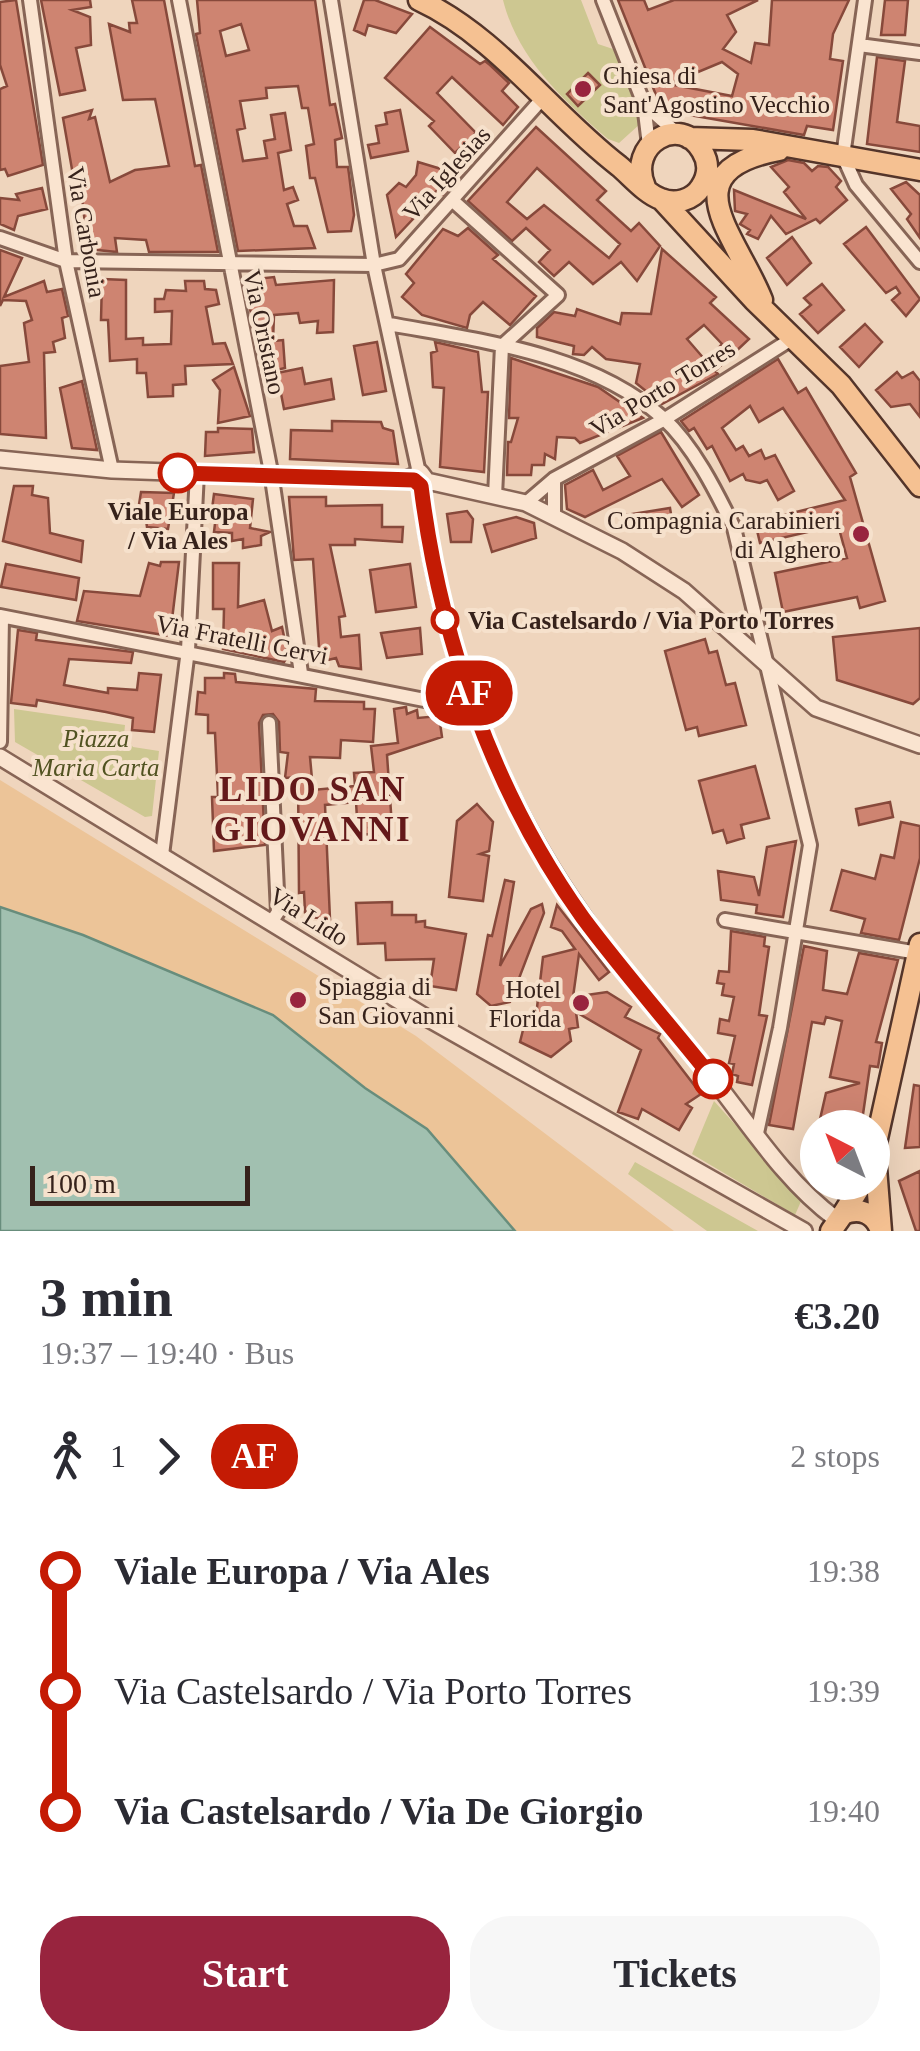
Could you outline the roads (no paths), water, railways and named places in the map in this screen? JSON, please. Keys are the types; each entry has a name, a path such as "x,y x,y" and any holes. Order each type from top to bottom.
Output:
{"main road":[{"path":"419,0 453,16 588,142 663,200 760,306 841,385 920,486"},
{"path":"588,142 646,150 684,136 753,140 920,170"},
{"path":"684,136 704,154 701,184 760,306"},
{"path":"663,200 686,200 721,156 753,140"},
{"path":"760,306 716,210 716,187 728,168 746,158 792,147"},
{"path":"645,187 640,165 646,150"},
{"path":"884,1110 919,948"},
{"path":"837,1221 851,1200"},
{"path":"878,1200 881,1231"},
{"path":"837,1221 867,1213 881,1231"}],"street":[{"name":"Via Carbonia","path":"30,0 66,261 112,470"},
{"name":"Via Oristano","path":"179,0 270,472 301,673"},
{"path":"331,0 374,265 420,480 434,576 452,650 475,710 533,839 584,918 757,1134 809,1196 837,1221"},
{"path":"602,0 644,104 646,150"},
{"path":"866,0 843,156 856,185 920,262"},
{"path":"859,45 920,53"},
{"name":"Via Iglesias","path":"374,265 399,259 542,99"},
{"path":"644,104 684,136"},
{"path":"452,200 558,295 502,346 495,496"},
{"path":"0,238 66,261 228,260 374,265"},
{"path":"388,324 502,346 569,364 621,388 665,420 714,487 734,528 810,846 757,1134"},
{"name":"Via Porto Torres","path":"526,503 554,479 665,420 794,338"},
{"path":"0,459 112,470 270,472 420,480 526,503 622,551 684,591 816,708 920,742"},
{"path":"162,854 188,650 198,473"},
{"path":"554,479 554,517"},
{"path":"0,742 1,617"},
{"name":"Via Fratelli Cervi","path":"1,617 188,650 475,710"},
{"path":"269,723 278,912 272,921"},
{"name":"Via Lido","path":"0,757 426,1018 804,1231"},
{"path":"725,920 919,948"}],"place":[{"name":"Chiesa di Sant'Agostino Vecchio","path":"583,89"},
{"name":"Viale Europa / Via Ales","path":"178,473"},
{"name":"Compagnia Carabinieri di Alghero","path":"861,534"},
{"name":"Via Castelsardo / Via Porto Torres","path":"445,620"},
{"name":"Spiaggia di San Giovanni","path":"298,1000"},
{"name":"Hotel Florida","path":"581,1003"}],"district":[{"name":"LIDO SAN GIOVANNI","path":"313,809"}],"park label":[{"name":"Piazza Maria Carta","path":"96,752"}]}
